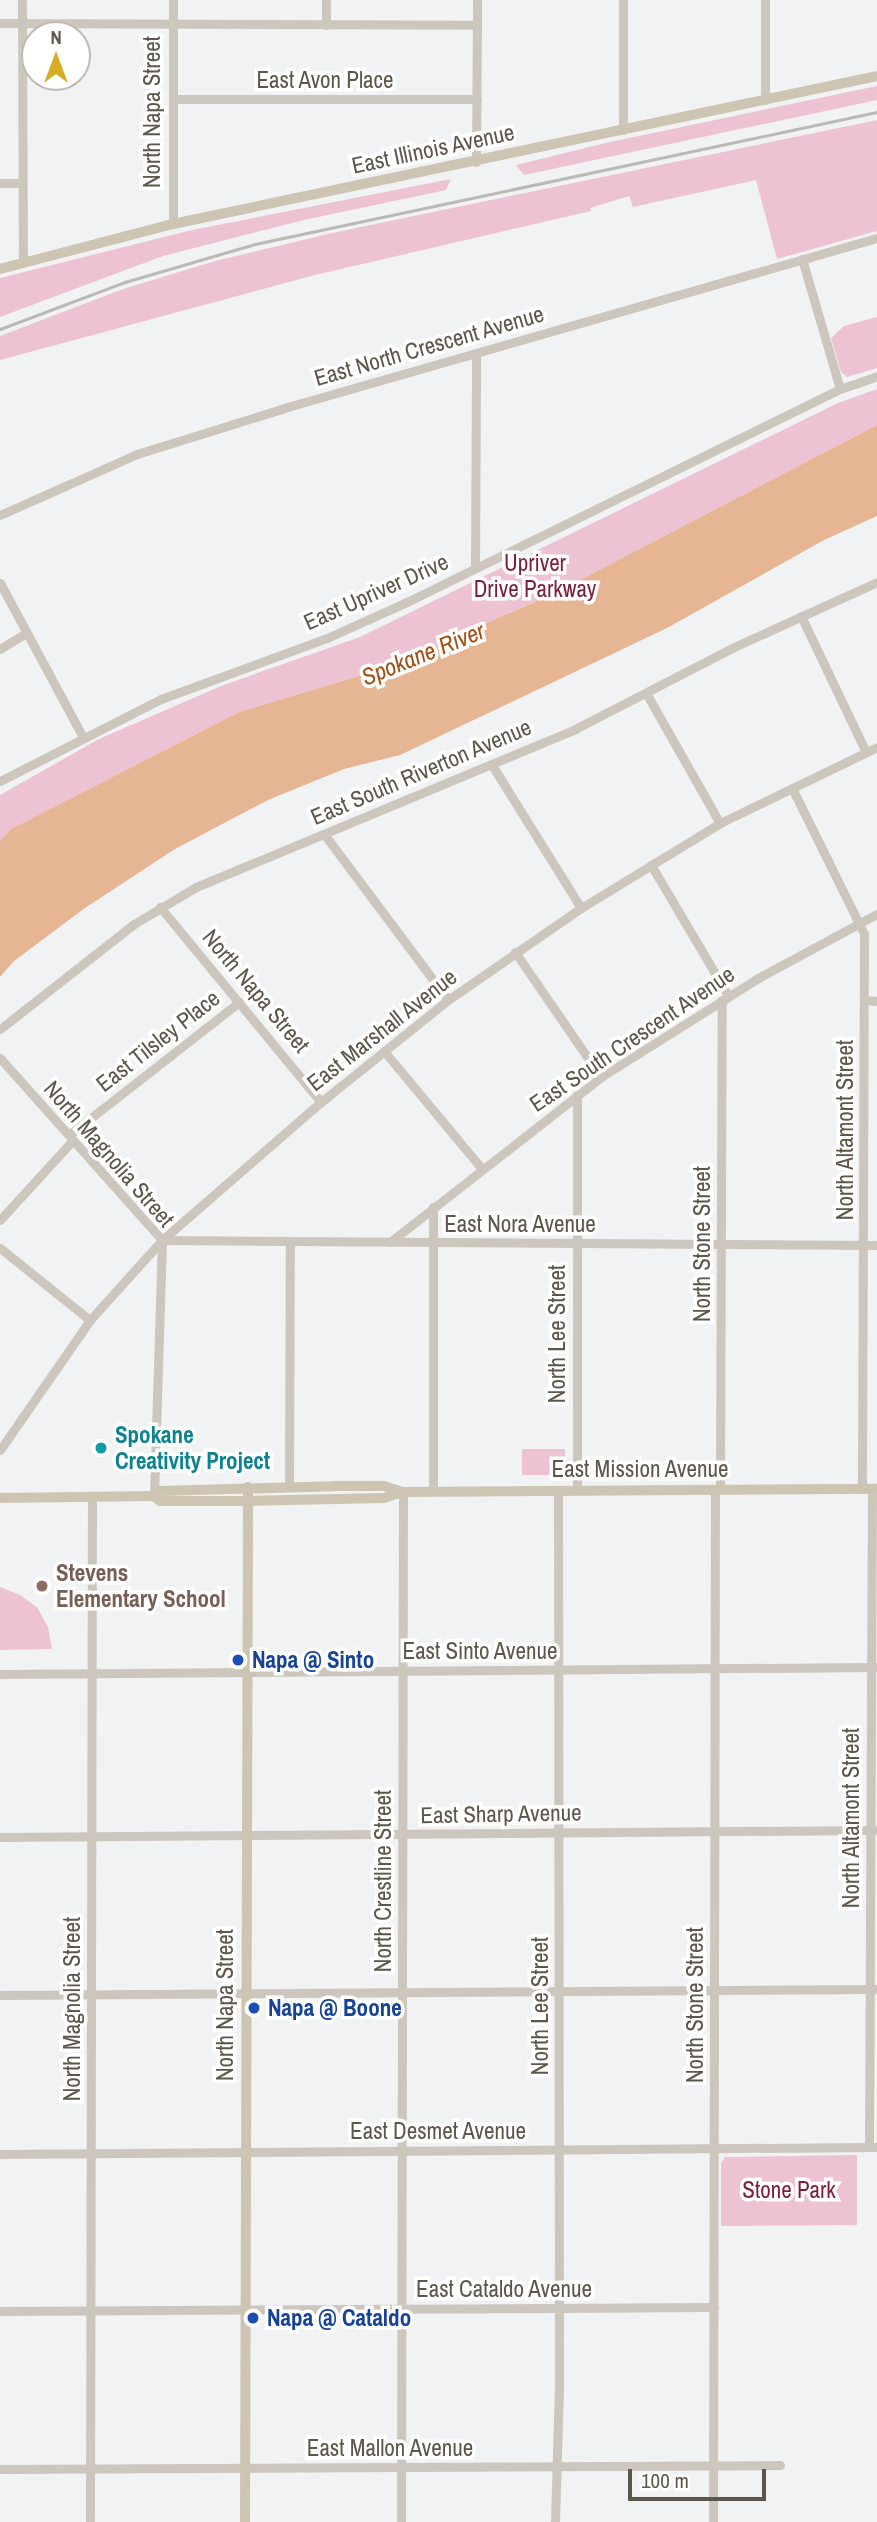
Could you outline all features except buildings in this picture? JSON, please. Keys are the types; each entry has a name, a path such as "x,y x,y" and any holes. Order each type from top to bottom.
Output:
{"main road":[{"name":"East Illinois Avenue","path":"0,269 173,224 877,76"},
{"name":"East Mission Avenue","path":"0,1498 153,1496 160,1491 289,1486 384,1486 403,1492"},
{"name":"North Napa Street","path":"245,2522 248,1487"},
{"name":"East Mission Avenue","path":"153,1496 160,1502 248,1502 384,1498 403,1492 433,1491 870,1489"}],"street":[{"path":"22,0 22,21"},
{"name":"North Napa Street","path":"173,0 173,224"},
{"path":"326,0 326,25"},
{"path":"476,162 477,0"},
{"path":"623,0 623,130"},
{"path":"765,0 765,100"},
{"path":"0,23 21,24"},
{"path":"91,24 477,25"},
{"path":"22,91 23,262"},
{"name":"East Avon Place","path":"173,99 477,99"},
{"path":"0,183 22,183"},
{"name":"East North Crescent Avenue","path":"0,515 137,454 877,238"},
{"path":"802,259 840,389"},
{"path":"475,568 476,353"},
{"name":"East Upriver Drive","path":"0,781 83,737 200,683 327,638 840,389 877,376"},
{"name":"East South Riverton Avenue","path":"0,1029 160,907 212,879 492,765 877,582"},
{"path":"0,583 83,737"},
{"path":"801,616 866,752"},
{"path":"0,649 26,633"},
{"path":"646,693 720,824"},
{"name":"East Marshall Avenue","path":"0,1450 90,1320 162,1240 384,1051 514,952 581,908 720,824 877,747"},
{"path":"492,765 581,908"},
{"name":"North Altamont Street","path":"792,788 864,934 863,1245 874,1667 873,2147"},
{"path":"324,834 448,1000"},
{"path":"651,865 725,998"},
{"name":"North Napa Street","path":"160,907 321,1102"},
{"name":"East South Crescent Avenue","path":"390,1242 481,1168 601,1077 725,998 877,915"},
{"path":"514,952 601,1077"},
{"name":"North Stone Street","path":"713,2522 715,1669 725,998"},
{"path":"865,1000 877,1001"},
{"name":"East Tilsley Place","path":"0,1220 71,1138 239,1003"},
{"path":"384,1051 481,1168"},
{"name":"North Magnolia Street","path":"0,1058 162,1240 153,1496"},
{"name":"North Lee Street","path":"577,1095 577,1490"},
{"path":"433,1207 433,1491"},
{"name":"East Nora Avenue","path":"162,1240 877,1245"},
{"path":"289,1486 290,1241"},
{"path":"0,1248 90,1320"},
{"name":"North Lee Street","path":"555,2522 559,2150 558,1490"},
{"name":"North Crestline Street","path":"401,2522 403,1492"},
{"name":"North Magnolia Street","path":"90,2522 92,1496"},
{"name":"East Sinto Avenue","path":"0,1674 874,1667"},
{"name":"East Sharp Avenue","path":"0,1837 873,1830"},
{"path":"0,1995 874,1989"},
{"name":"East Desmet Avenue","path":"0,2154 873,2147"},
{"name":"East Cataldo Avenue","path":"0,2311 713,2307"},
{"name":"East Mallon Avenue","path":"0,2469 780,2465"}],"green space":[{"path":"877,86 877,100 524,175 516,165 610,142"},
{"path":"877,120 877,231 777,259 756,180 633,207 629,196 590,208 591,211 315,275 0,360 0,336 123,289 215,261 332,233"},
{"path":"451,179 446,190 304,220 163,256 0,317 0,278 192,230"},
{"path":"877,317 877,368 847,377 841,372 831,338 844,326"},
{"name":"Upriver Drive Parkway","path":"877,389 877,425 553,594 379,670 239,712 11,829 0,841 0,795 99,739 221,686 360,637 838,403"},
{"path":"522,1449 565,1449 565,1475 522,1475"},
{"path":"0,1587 20,1595 37,1607 48,1627 52,1649 0,1650"},
{"name":"Stone Park","path":"857,2155 857,2225 721,2226 721,2164 725,2157"}],"water":[{"name":"Spokane River","path":"877,425 877,516 824,540 667,628 400,755 344,769 268,800 175,849 85,908 14,961 0,977 0,841 11,829 239,712 379,670 553,594"}],"railway":[{"path":"0,329 125,282 255,244 877,112"}],"place":[{"name":"Spokane Creativity Project","path":"101,1448"},
{"name":"Stevens Elementary School","path":"42,1586"},
{"name":"Napa @ Sinto","path":"238,1660"},
{"name":"Napa @ Boone","path":"254,2008"},
{"name":"Napa @ Cataldo","path":"253,2318"}]}
